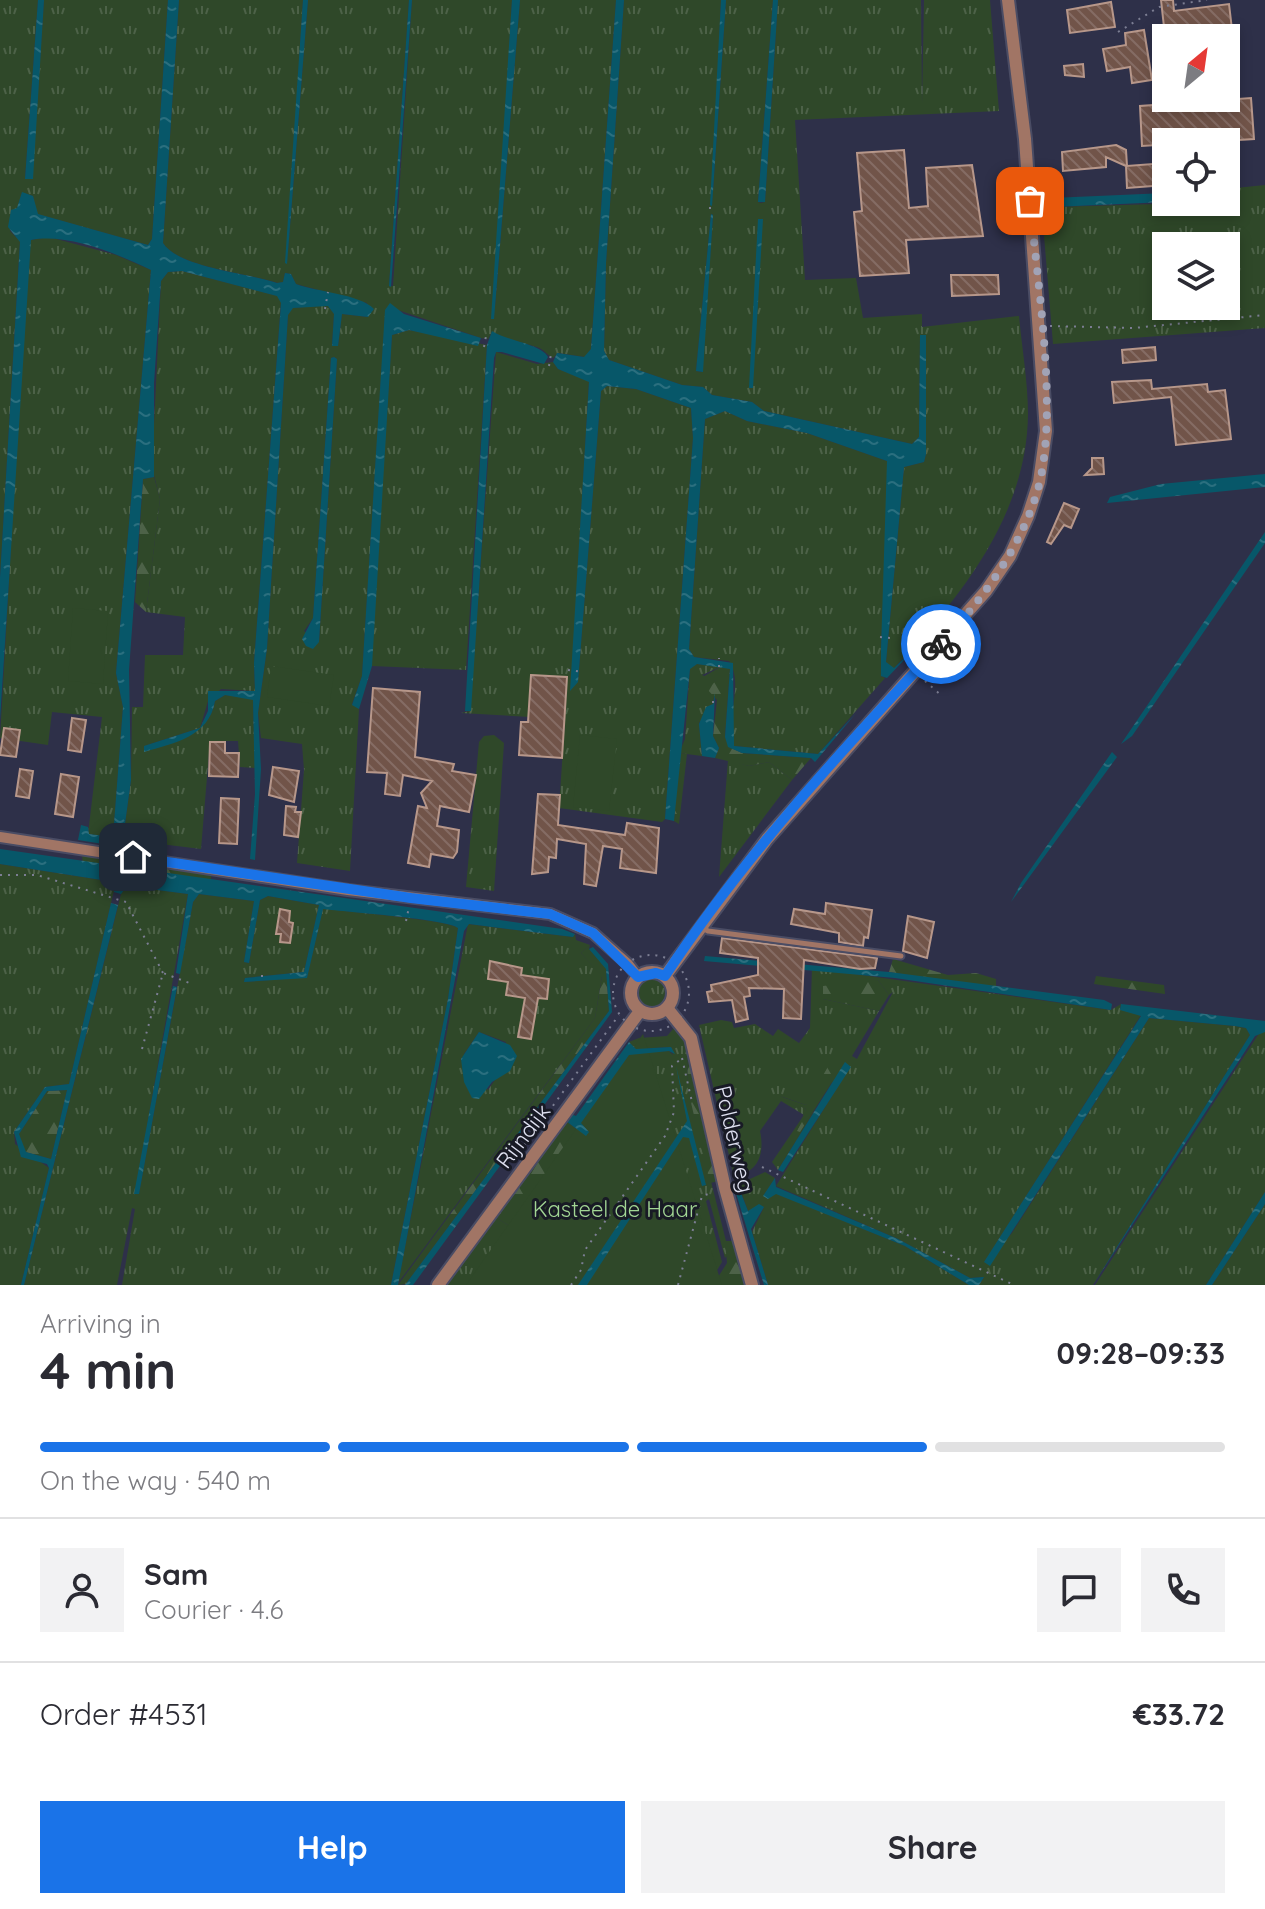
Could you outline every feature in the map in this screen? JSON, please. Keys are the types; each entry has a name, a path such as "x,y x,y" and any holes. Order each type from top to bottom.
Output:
{"street":[{"path":"665,976 758,850 847,745 975,604 1010,556 1037,491 1046,431 1026,155 1008,0"},
{"path":"0,837 364,892 550,914 593,933 638,977"},
{"path":"656,973 665,976 672,987 672,1000 667,1008 658,1014 640,1011 631,994 638,977 656,973"},
{"name":"Polderweg","path":"667,1008 691,1038 725,1188 752,1285"},
{"name":"Rijndijk","path":"438,1285 640,1011"}],"lane":[{"path":"700,926 708,931 901,956"}],"path":[{"path":"1118,32 1159,7 1207,0"},
{"path":"709,208 717,208"},
{"path":"325,309 328,292"},
{"path":"1050,326 1134,328 1265,315"},
{"path":"484,347 486,336"},
{"path":"549,366 551,354"},
{"path":"880,637 891,638"},
{"path":"719,658 719,667"},
{"path":"568,670 583,672"},
{"path":"924,680 942,696"},
{"path":"712,702 718,702"},
{"path":"0,875 37,875 126,902 163,973 192,984"},
{"path":"406,921 410,904"},
{"path":"628,964 646,953 683,968 686,1012 678,1022"},
{"path":"142,1049 163,973"},
{"path":"262,975 262,983"},
{"path":"571,1285 581,1270 585,1250 665,1136 674,1112 672,1066 681,1059"},
{"path":"762,1167 1014,1285"},
{"path":"678,1285 702,1196 716,1191"}],"green space":[{"path":"0,0 38,0 25,178 32,179 44,0 168,0 152,239 148,245 37,214 33,196 22,193 10,231 20,241 0,578"},
{"path":"179,0 303,0 287,264 308,0 409,0 389,286 393,286 412,0 512,0 494,319 520,0 616,0 591,349 585,357 558,353 553,358 539,348 492,332 488,339 481,338 398,310 387,313 385,317 362,676 352,704 359,709 350,871 297,863 304,770 302,744 261,738 258,713 267,648 288,315 292,308 328,305 334,314 332,345 338,346 342,314 368,317 367,303 296,284 291,274 285,273 283,282 278,283 199,264 171,251 163,243","holes":["331,358 337,359 319,642 304,631 313,618"]},
{"path":"624,0 721,0 712,206 726,0 773,0 758,202 761,203 765,202 778,0 921,0 922,104 924,0 990,0 999,111 795,120 805,280 856,278 863,318 922,314 922,327 1019,316 1028,414 1025,451 1016,487 1003,521 965,584 893,669 886,662 904,467 924,462 926,454 926,335 920,335 919,437 912,444 764,411 752,402 712,395 703,387 682,385 609,360 604,351 606,263","holes":["713,215 702,372 696,371"]},
{"path":"1265,185 1265,328 1053,344 1041,199 1052,198 1053,207 1152,204 1152,216 1240,216 1240,188"},
{"path":"49,237 116,255 151,270 116,673 123,707 113,838 88,834 102,717 52,712 48,745 0,738 28,246 31,240"},
{"path":"182,271 278,296 281,302 254,663 255,691 221,689 208,701 200,727 211,713 215,701 225,695 253,699 255,768 240,767 238,741 210,741 201,849 136,841 126,838 124,831 131,780 132,707 143,707 145,655 183,655 185,617 146,612 160,499 152,467 161,281 168,272","holes":["198,729 178,738 144,746"]},
{"path":"409,330 487,345 466,670 372,666 370,658 392,335"},
{"path":"496,352 537,364 553,362 558,369 589,381 571,689 578,681 601,391 607,386 636,389 691,408 693,438 665,819 662,822 559,808 565,719 461,713 470,711"},
{"path":"725,411 747,421 807,433 887,461 889,468 881,649 881,676 885,678 818,754 734,746 731,725 735,680 729,661 694,657 689,649 705,419"},
{"path":"154,477 160,499 146,612 135,602 143,479"},
{"path":"73,608 108,611 103,684 68,681"},
{"path":"697,664 722,666 702,675 716,681 713,704 699,723 702,756 679,753 685,739 690,668"},
{"path":"271,666 334,675 329,706 267,697"},
{"path":"722,666 730,669 725,736 729,747 742,753 811,758 792,780 769,762 749,766 715,758 719,748 713,736 717,700 707,689 716,681 701,678"},
{"path":"494,735 504,743 494,891 466,887 479,742 484,736"},
{"path":"580,735 617,739 609,811 573,807"},
{"path":"679,753 687,754 679,824 674,821"},
{"path":"728,760 749,766 769,762 792,780 719,877"},
{"path":"82,856 212,873 210,882 83,863"},
{"path":"0,864 108,881 115,886 69,1084 45,1087 14,1132 15,1144 49,1168 21,1285 0,1285"},
{"path":"127,886 188,894 135,1194 139,1193 193,902 199,894 254,901 244,962 249,963 260,900 268,896 319,905 304,972 245,978 244,982 307,977 323,908 418,919 458,928 448,999 391,1285 122,1285 135,1209 132,1208 117,1285 24,1285 121,894"},
{"path":"468,924 573,937 575,934 576,940 590,945 581,953 602,976 595,1018 398,1283","holes":["479,1032 506,1042 497,1077 488,1090 464,1054"]},
{"path":"590,945 589,949 606,968 609,1011 406,1284 398,1285 595,1018 602,977 581,953"},
{"path":"893,959 948,975 976,973 996,979 996,988 889,972"},
{"path":"812,968 1111,1010 1121,1004 1120,1009 1141,1015 985,1261 1012,1233 1149,1018 1235,1026 1246,1028 1250,1035 1093,1285 979,1285 984,1277 970,1278 898,1239 776,1186 850,1067 806,1105 780,1096 806,1109 799,1132 817,1107 778,1170 772,1162 804,1115 781,1101 760,1131 758,1161 749,1171 734,1177 699,1025 721,1020 732,1022 734,1028 755,1024 773,1036 778,1029 799,1043 810,1028","holes":["878,980 889,995 893,992 857,1059 852,1056 879,1011 823,999"]},
{"path":"1096,976 1164,985 1165,994 1094,984"},
{"path":"651,979 661,983 665,993 661,1003 651,1007 641,1003 637,993 641,983"},
{"path":"878,980 889,995 879,1011 823,999 823,986"},
{"name":"Kasteel de Haar","path":"674,1028 687,1045 688,1090 729,1253 725,1258 709,1199 706,1201 722,1262 708,1285 445,1285 495,1217 513,1228 634,1052 669,1051 673,1055 671,1047 635,1049 629,1042 667,1036"},
{"path":"1260,1032 1265,1032 1265,1192 1206,1285 1095,1285"},
{"name":"Kasteel de Haar","path":"643,1034 722,1285 466,1285"},
{"path":"687,1045 719,1181 710,1183 688,1090"},
{"path":"833,1058 845,1062 800,1132 797,1131 806,1109 785,1100 774,1101 779,1096 806,1105"},
{"path":"67,1090 51,1159 25,1152 19,1134 47,1091"},
{"path":"566,1121 586,1136 513,1228 495,1217"},
{"path":"765,1172 775,1178 764,1195 776,1193 905,1246 969,1285 768,1285 752,1232 764,1207 748,1211 740,1189 735,1190 737,1185"},
{"path":"1265,1204 1265,1285 1212,1285"},
{"path":"725,1241 735,1241 749,1285 713,1285 727,1263"}],"water":[{"path":"38,0 44,0 33,179 25,179"},
{"path":"168,0 179,0 163,243 171,251 199,264 277,283 283,282 285,273 291,274 296,284 359,300 374,309 368,317 342,314 338,346 332,346 334,314 328,306 293,308 288,315 267,648 258,713 261,769 255,860 250,859 255,794 253,700 225,695 215,701 206,723 198,731 144,752 144,746 200,728 208,711 208,691 255,691 254,663 281,303 277,296 182,271 168,272 161,281 154,383 154,477 143,479 129,670 131,780 124,831 126,838 136,841 135,849 78,840 81,825 88,827 89,834 113,837 123,707 116,673 151,270 77,242 31,240 0,720 0,578 20,242 8,227 11,210 17,208 22,192 33,196 38,214 148,245 152,239"},
{"path":"303,0 308,0 287,264 285,263"},
{"path":"409,0 412,0 391,287 389,286"},
{"path":"512,0 520,0 494,319 491,319"},
{"path":"616,0 624,0 606,263 604,351 609,360 682,385 703,387 712,395 752,402 764,411 912,444 919,437 920,335 926,335 926,454 924,462 904,467 886,662 894,668 920,643 887,678 881,676 881,649 887,461 807,433 747,421 725,411 705,419 689,649 694,657 733,663 734,746 818,754 856,713 815,762 811,758 742,753 728,747 725,737 730,669 697,664 690,669 674,821 665,819 693,438 691,408 636,389 607,386 601,391 578,682 570,691 589,382 558,369 553,362 557,353 584,357 591,349"},
{"path":"721,0 726,0 712,206 710,205"},
{"path":"773,0 778,0 765,202 758,202"},
{"path":"1152,194 1152,203 1052,207 1052,198"},
{"path":"713,215 703,372 696,371"},
{"path":"758,219 763,219 753,388 749,388"},
{"path":"390,303 404,314 481,338 478,346 409,330 392,335 372,666 359,709 352,705 362,676 385,310"},
{"path":"492,331 538,349 548,357 544,364 502,352 496,352 494,358 471,711 465,711 487,345"},
{"path":"331,358 337,359 319,642 313,649 306,646 302,639 313,618"},
{"path":"1265,474 1265,487 1107,503 1110,497 1161,484"},
{"path":"1265,532 1265,543 1132,736 1121,744"},
{"path":"715,693 713,736 719,748 715,758 702,756 699,724 706,707 713,704"},
{"path":"1112,752 1117,757 1011,902 1021,883"},
{"path":"0,849 562,929 575,934 573,937 469,924 464,931 398,1285 391,1285 448,999 458,928 417,919 323,909 307,978 244,982 245,978 304,972 319,905 268,896 260,900 249,963 244,962 254,901 199,894 193,902 180,974 176,973 188,894 127,886 121,894 114,892 115,886 108,881 0,864"},
{"path":"111,903 118,905 24,1285 21,1285 49,1168 47,1164 21,1157 14,1132 45,1087 69,1084","holes":["67,1090 51,1159 26,1152 19,1134 47,1091"]},
{"path":"593,947 608,964 612,1012 413,1285 405,1285 609,1011 606,969 589,949"},
{"path":"705,956 889,972 1104,1000 1112,1004 1111,1010 895,978 704,961"},
{"path":"173,986 177,987 139,1194 134,1194"},
{"path":"1121,1004 1265,1021 1265,1032 1255,1036 1093,1285 1250,1035 1246,1028 1235,1026 1149,1018 990,1266 984,1262 1141,1016 1120,1010"},
{"path":"479,1032 510,1045 517,1056 510,1071 492,1082 479,1099 472,1098 464,1082 461,1059"},
{"path":"629,1042 636,1049 671,1047 675,1054 669,1051 629,1055 581,1123 589,1132 586,1136 566,1121 571,1114 576,1116"},
{"path":"845,1062 851,1067 783,1172 778,1170"},
{"path":"676,1066 706,1185 702,1186 689,1138 683,1137 587,1285 578,1285 687,1121"},
{"path":"775,1178 776,1187 898,1239 970,1278 984,1277 979,1285 969,1285 905,1246 776,1194 768,1199 763,1196"},
{"path":"739,1188 748,1211 759,1204 764,1207 751,1229 768,1285 764,1285 735,1190"},
{"path":"1265,1192 1265,1204 1212,1285 1206,1285"}],"building":[{"path":"1161,0 1173,0 1174,11 1229,4 1231,24 1164,24"},
{"path":"1111,2 1115,27 1070,33 1067,10"},
{"path":"1144,30 1152,80 1132,83 1130,67 1107,71 1103,49 1126,45 1125,33"},
{"path":"1083,64 1084,77 1065,75 1064,66"},
{"path":"1251,98 1254,139 1240,140 1240,128 1152,128 1152,145 1142,146 1140,106 1152,105 1152,112 1240,112 1240,99"},
{"path":"1116,145 1126,150 1127,166 1152,164 1152,186 1127,188 1126,166 1106,157 1106,167 1063,171 1062,152"},
{"path":"904,150 909,208 928,206 926,168 972,165 983,236 906,240 909,273 860,276 854,212 862,211 857,153"},
{"path":"951,275 998,275 999,294 952,296"},
{"path":"1155,347 1156,360 1123,363 1122,350"},
{"path":"1151,380 1152,389 1207,384 1208,392 1225,390 1231,439 1176,445 1171,397 1114,403 1112,382"},
{"path":"1092,458 1103,458 1104,474 1085,475 1092,468"},
{"path":"1064,503 1079,509 1071,528 1064,525 1051,544 1047,542"},
{"path":"531,675 567,677 562,758 519,755 521,722 528,722"},
{"path":"373,688 420,692 415,757 454,764 452,771 476,775 469,812 440,806 437,826 459,830 457,852 453,858 431,854 429,867 408,863 418,806 427,808 421,793 432,781 403,775 400,796 385,794 387,773 367,772"},
{"path":"72,718 86,720 81,752 68,750"},
{"path":"4,728 20,730 16,757 0,755"},
{"path":"210,742 225,742 225,753 239,753 238,777 209,776"},
{"path":"273,767 299,771 294,802 269,795"},
{"path":"20,769 33,771 29,798 16,796"},
{"path":"61,774 79,777 73,817 55,814"},
{"path":"538,794 560,795 558,825 625,835 627,823 659,828 656,873 620,868 622,849 603,846 596,886 584,884 586,844 557,839 556,858 549,857 548,872 532,874"},
{"path":"221,798 239,799 237,844 219,843"},
{"path":"286,806 296,807 295,812 301,812 298,837 284,835"},
{"path":"826,903 872,910 868,938 864,937 863,946 839,942 839,933 791,924 794,909 825,914"},
{"path":"280,909 290,911 289,922 293,923 290,943 280,942 281,934 276,934"},
{"path":"908,916 934,922 927,958 903,951"},
{"path":"722,938 877,958 875,968 860,969 804,960 801,1019 783,1018 784,989 749,988 750,996 744,997 748,1019 736,1022 732,1000 709,1002 707,992 712,991 711,985 758,975 758,958 720,953"},
{"path":"490,961 522,968 521,975 549,979 547,999 538,998 531,1039 518,1037 525,998 506,995 508,982 488,979"}],"way so far":[{"path":"941,644 986,591 1010,556 1039,482 1046,409 1030,201"}],"route":[{"path":"133,857 348,890 550,914 570,920 593,933 638,977 645,973 665,976 767,839 858,733 941,644"}]}
